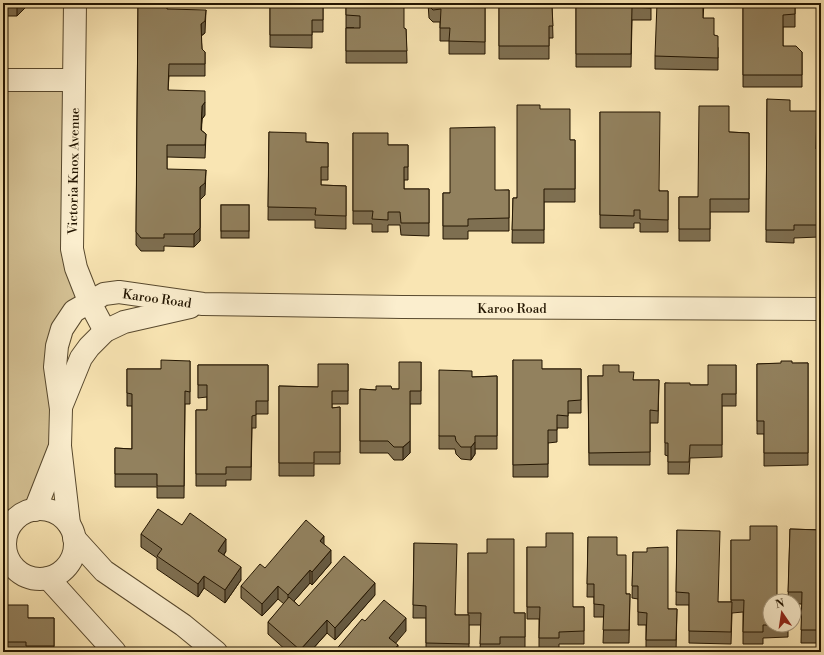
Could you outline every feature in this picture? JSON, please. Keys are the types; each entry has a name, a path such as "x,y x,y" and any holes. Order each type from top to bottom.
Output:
{"street":[{"name":"Victoria Knox Avenue","path":"74,3 72,249 76,268 89,301 105,331"},
{"path":"3,80 74,80"},
{"name":"Karoo Road","path":"71,531 60,446 61,409 55,367 62,329 74,311 89,301 104,294 119,292 203,304 410,307 821,309"},
{"name":"Karoo Road","path":"61,409 81,358 89,347 105,331 124,322 203,304"},
{"name":"Karoo Road","path":"35,510 60,446"},
{"path":"71,531 74,549 71,560 64,569 55,575 48,578 35,578 10,570 11,564 7,556 4,537 9,527 16,519 25,513 35,510 54,512 62,518 104,571 183,625 211,650"},
{"path":"48,578 115,652"}],"shaded area":[{"path":"3,80 74,80 72,249 89,301 63,329 60,446 25,513 13,523 6,537 3,538"}],"building":[{"path":"138,3 167,3 167,9 206,10 205,21 201,24 202,49 205,52 205,64 169,64 168,90 205,91 205,102 202,106 201,130 206,134 205,145 167,145 167,169 206,170 205,183 200,187 200,228 194,234 164,234 164,238 141,238 136,232"},
{"path":"270,3 323,3 323,20 312,20 312,35 270,35"},
{"path":"346,3 404,3 404,28 406,29 407,51 346,51 346,28 360,28 360,16 346,15"},
{"path":"429,3 485,3 485,42 449,41 450,28 440,28 441,9 433,10 429,6"},
{"path":"499,3 542,3 542,7 552,7 553,26 549,26 549,46 499,46"},
{"path":"576,3 651,3 651,8 632,7 631,54 576,54"},
{"path":"657,3 703,3 703,18 714,18 714,35 718,36 718,58 655,56"},
{"path":"743,3 795,3 795,14 783,15 783,46 796,46 802,52 802,75 743,75"},
{"path":"767,99 790,100 790,111 817,111 816,149 821,150 821,169 818,169 818,189 821,189 821,221 819,221 819,225 794,225 794,230 766,230"},
{"path":"517,105 540,105 540,109 570,109 570,140 575,140 575,189 544,189 544,230 512,230 513,198 517,198"},
{"path":"699,106 729,106 729,132 749,133 749,199 710,199 710,229 679,229 679,197 698,197"},
{"path":"600,112 660,112 659,191 668,191 668,220 640,219 640,210 634,210 634,216 600,215"},
{"path":"495,127 495,190 509,190 509,218 468,219 468,226 443,226 443,193 450,193 450,128"},
{"path":"269,132 306,133 306,142 328,143 328,167 321,167 321,185 346,186 346,216 315,215 316,208 268,207"},
{"path":"353,133 388,133 388,145 408,145 408,167 404,167 404,189 429,189 429,223 401,223 400,212 388,212 388,220 372,219 373,211 353,211"},
{"path":"221,205 249,205 249,231 221,231"},
{"path":"161,360 190,361 190,392 185,391 184,486 157,486 157,474 115,474 115,448 132,449 132,394 127,393 127,369 161,369"},
{"path":"513,360 542,360 542,369 581,369 581,400 568,401 568,416 557,415 557,430 548,430 548,464 513,465"},
{"path":"781,361 808,363 808,453 764,453 764,421 757,421 757,364 781,363"},
{"path":"399,362 421,362 421,391 410,391 410,441 403,447 394,447 388,441 360,441 360,389 376,390 376,386 391,386 392,389 399,389"},
{"path":"318,364 348,364 348,391 332,391 332,408 340,407 340,452 314,452 314,463 279,463 279,386 318,387"},
{"path":"198,365 268,365 268,401 256,401 256,415 252,416 251,467 226,467 226,474 196,474 196,410 207,410 207,385 198,385"},
{"path":"603,365 619,365 619,372 634,372 633,380 659,380 658,411 650,410 650,452 589,453 588,376 603,376"},
{"path":"708,365 736,365 736,394 722,394 722,445 690,445 689,462 668,462 668,443 665,443 665,383 708,385"},
{"path":"439,370 472,371 472,377 497,376 497,436 475,436 475,442 471,447 461,447 456,441 455,436 439,436"},
{"path":"158,509 182,525 190,513 226,539 218,551 241,567 225,590 204,576 198,584 157,556 162,549 141,534"},
{"path":"306,520 324,536 320,541 331,550 312,572 310,570 288,595 278,586 262,604 241,586 260,564 265,568"},
{"path":"750,526 777,526 777,593 762,593 762,632 743,632 744,600 731,600 731,540 750,540"},
{"path":"790,529 821,530 821,630 802,630 802,592 788,592"},
{"path":"677,530 720,531 718,602 732,602 731,632 689,631 689,593 676,592"},
{"path":"546,533 573,533 573,607 584,607 584,631 559,632 559,638 539,638 540,607 527,607 527,547 546,547"},
{"path":"588,537 617,537 617,555 626,555 626,594 630,594 629,630 603,630 604,605 594,604 594,584 587,584"},
{"path":"487,539 514,539 514,613 525,613 525,637 500,637 500,644 480,644 481,613 468,613 468,553 487,553"},
{"path":"414,543 457,544 455,615 469,615 469,644 426,643 426,606 413,605"},
{"path":"668,547 668,609 677,609 676,640 646,640 647,613 638,612 638,586 632,586 633,552 647,552 647,548"},
{"path":"344,556 375,583 335,628 327,620 300,650 268,622 289,597 299,606"},
{"path":"384,600 406,618 389,638 398,645 392,652 334,652 362,619 365,621"},
{"path":"3,605 28,605 28,618 54,618 54,646 26,646 26,642 3,642"},
{"path":"3,649 15,649 15,652 3,652"}]}
